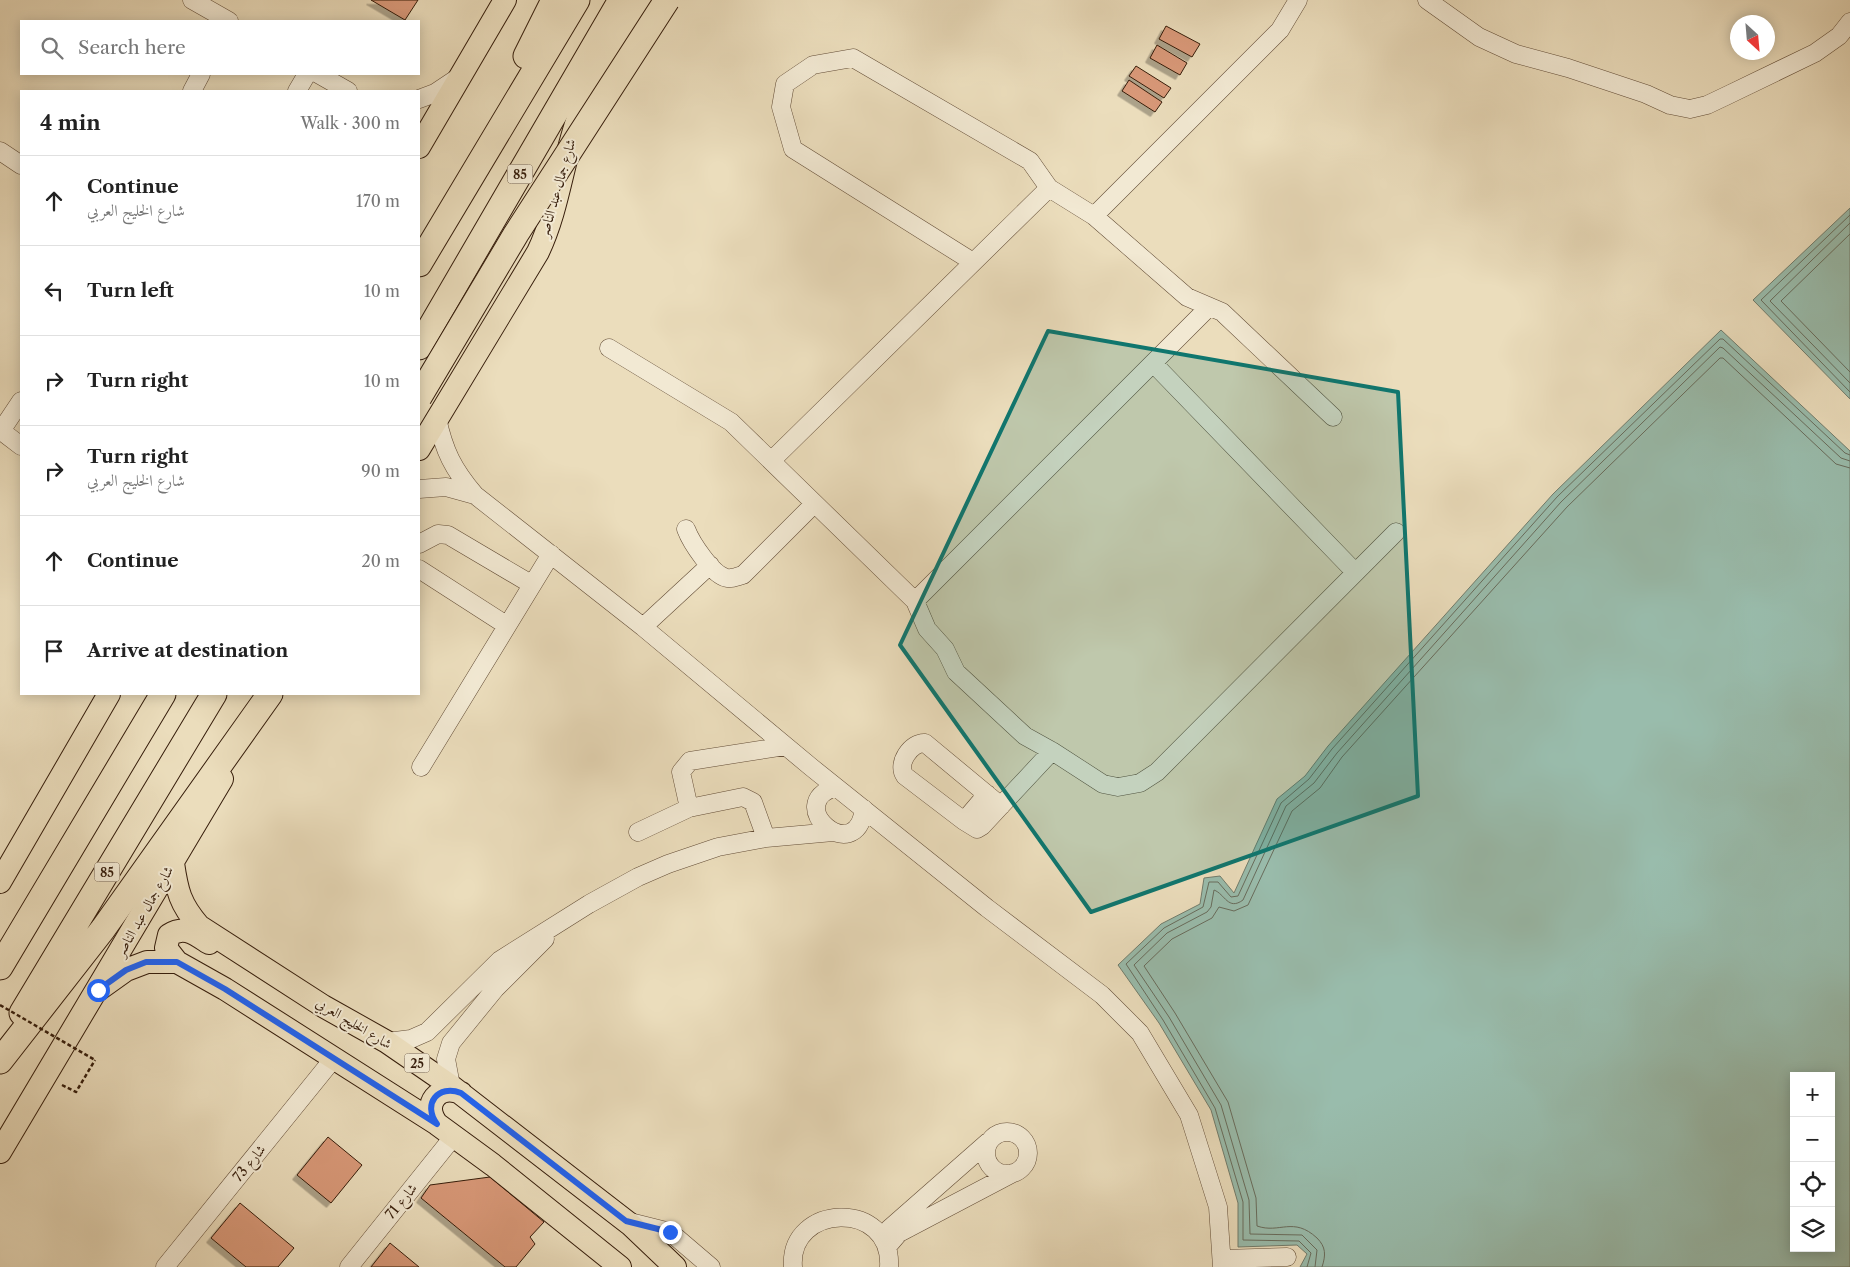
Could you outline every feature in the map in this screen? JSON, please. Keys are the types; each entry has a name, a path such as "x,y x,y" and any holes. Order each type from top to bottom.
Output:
{"highway":[{"path":"480,160 515,77 554,0"},
{"path":"420,262 577,0"},
{"name":"شارع جمال عبد الناصر","path":"420,345 621,0"},
{"path":"420,395 516,234 667,0"},
{"path":"0,967 162,695"},
{"path":"0,1062 103,929 270,695"},
{"name":"85","path":"0,1050 212,698"}],"main road":[{"path":"420,146 505,0"},
{"name":"شارع جمال عبد الناصر","path":"420,447 538,252 551,221 569,146 586,98 640,0"},
{"path":"0,882 109,695"},
{"name":"شارع جمال عبد الناصر","path":"0,1152 98,990 270,695"},
{"name":"شارع الخليج العربي","path":"173,863 177,894 186,910 199,926 323,1006 387,1042 456,1090 626,1221 654,1244 674,1267"},
{"path":"323,1006 302,1001 287,994 189,931 177,930 169,935 166,941 166,948 177,962 225,989 445,1130 620,1267"},
{"path":"98,990 126,970 146,962 177,962"},
{"path":"445,1130 432,1117 430,1109 432,1101 437,1094 456,1090"}],"street":[{"path":"192,0 206,15 225,20"},
{"path":"1094,216 1280,30 1298,0"},
{"path":"1427,0 1479,37 1516,54 1646,94 1670,105 1690,109 1707,105 1815,53 1839,36 1850,22"},
{"path":"973,262 793,148 781,107 785,84 813,64 853,58 1030,160 1048,188 1094,216 1187,297 1222,312 1333,417"},
{"path":"193,90 200,75"},
{"path":"298,90 306,75"},
{"path":"320,75 346,90"},
{"path":"420,99 435,93 460,77"},
{"path":"0,151 20,164"},
{"path":"771,461 1048,188"},
{"path":"916,601 1209,307"},
{"path":"609,348 731,422 916,601 927,630 945,649 956,672 1025,736 1052,750 1103,784 1118,787 1140,784 1157,772 1396,532"},
{"path":"1153,363 1355,572"},
{"path":"20,402 0,431 20,445"},
{"path":"436,418 443,447 456,473 476,495 643,627 836,787 988,908 1102,995 1140,1033 1189,1115 1218,1207 1222,1263 1287,1257"},
{"path":"420,489 446,487 476,495"},
{"path":"686,529 698,552 726,578 743,575 814,504"},
{"path":"420,543 438,534 448,535 531,584"},
{"path":"421,767 551,554"},
{"path":"643,627 710,565"},
{"path":"420,569 506,625"},
{"path":"1001,806 929,744 919,743 901,764 903,774 964,821 974,828 980,828 1001,806 1052,750"},
{"path":"689,808 681,772 690,762 786,746"},
{"path":"811,767 819,785 818,807 825,828 843,834 852,831 859,825 864,809"},
{"path":"797,835 809,827 823,795 836,787"},
{"path":"964,821 987,794"},
{"path":"638,832 689,808 743,797 753,802 766,838"},
{"path":"387,1042 411,1039 433,1028 500,960 612,890 668,864 718,847 766,838 833,832"},
{"path":"456,1090 446,1059 451,1043 495,989 571,914"},
{"path":"433,1028 451,1043"},
{"name":"شارع 73","path":"165,1267 334,1058"},
{"name":"شارع 71","path":"349,1267 445,1130"},
{"path":"877,1232 890,1228 897,1223 1001,1132 1018,1134 1024,1139 1028,1155 1026,1163 1013,1173 899,1232 886,1247"},
{"path":"988,1142 986,1150 990,1166 996,1171 1013,1173"},
{"path":"793,1267 795,1250 801,1237 811,1227 823,1220 837,1216 852,1217 866,1222 877,1232 886,1247 889,1267"},
{"path":"626,1221 670,1232 711,1267"}],"path":[{"path":"0,1005 95,1060 76,1092"}],"highlighted area":[{"path":"1048,331 1398,392 1418,796 1091,912 900,645"}],"water":[{"path":"1850,208 1850,399 1753,300"},
{"path":"1721,330 1850,451 1850,1267 1300,1267 1307,1254 1297,1245 1238,1247 1238,1203 1211,1110 1159,1023 1118,965 1161,924 1200,904 1204,878 1220,876 1234,893 1277,799 1305,776 1328,746 1553,494"}],"building":[{"path":"371,0 418,0 405,20"},
{"path":"1166,26 1200,44 1192,57 1159,39"},
{"path":"1157,45 1187,63 1180,75 1150,58"},
{"path":"1136,66 1171,88 1164,98 1129,76"},
{"path":"1129,80 1162,102 1155,112 1122,91"},
{"path":"328,1137 362,1165 331,1203 297,1175"},
{"path":"490,1177 544,1222 530,1237 535,1244 516,1267 505,1267 421,1198 430,1185"},
{"path":"240,1203 294,1248 278,1267 246,1267 211,1238"},
{"path":"390,1243 419,1267 371,1267"}],"route":[{"path":"98,990 126,970 146,962 177,962 225,989 437,1124 432,1117 430,1109 432,1101 437,1094 445,1090 461,1093 626,1221 670,1232"}]}
